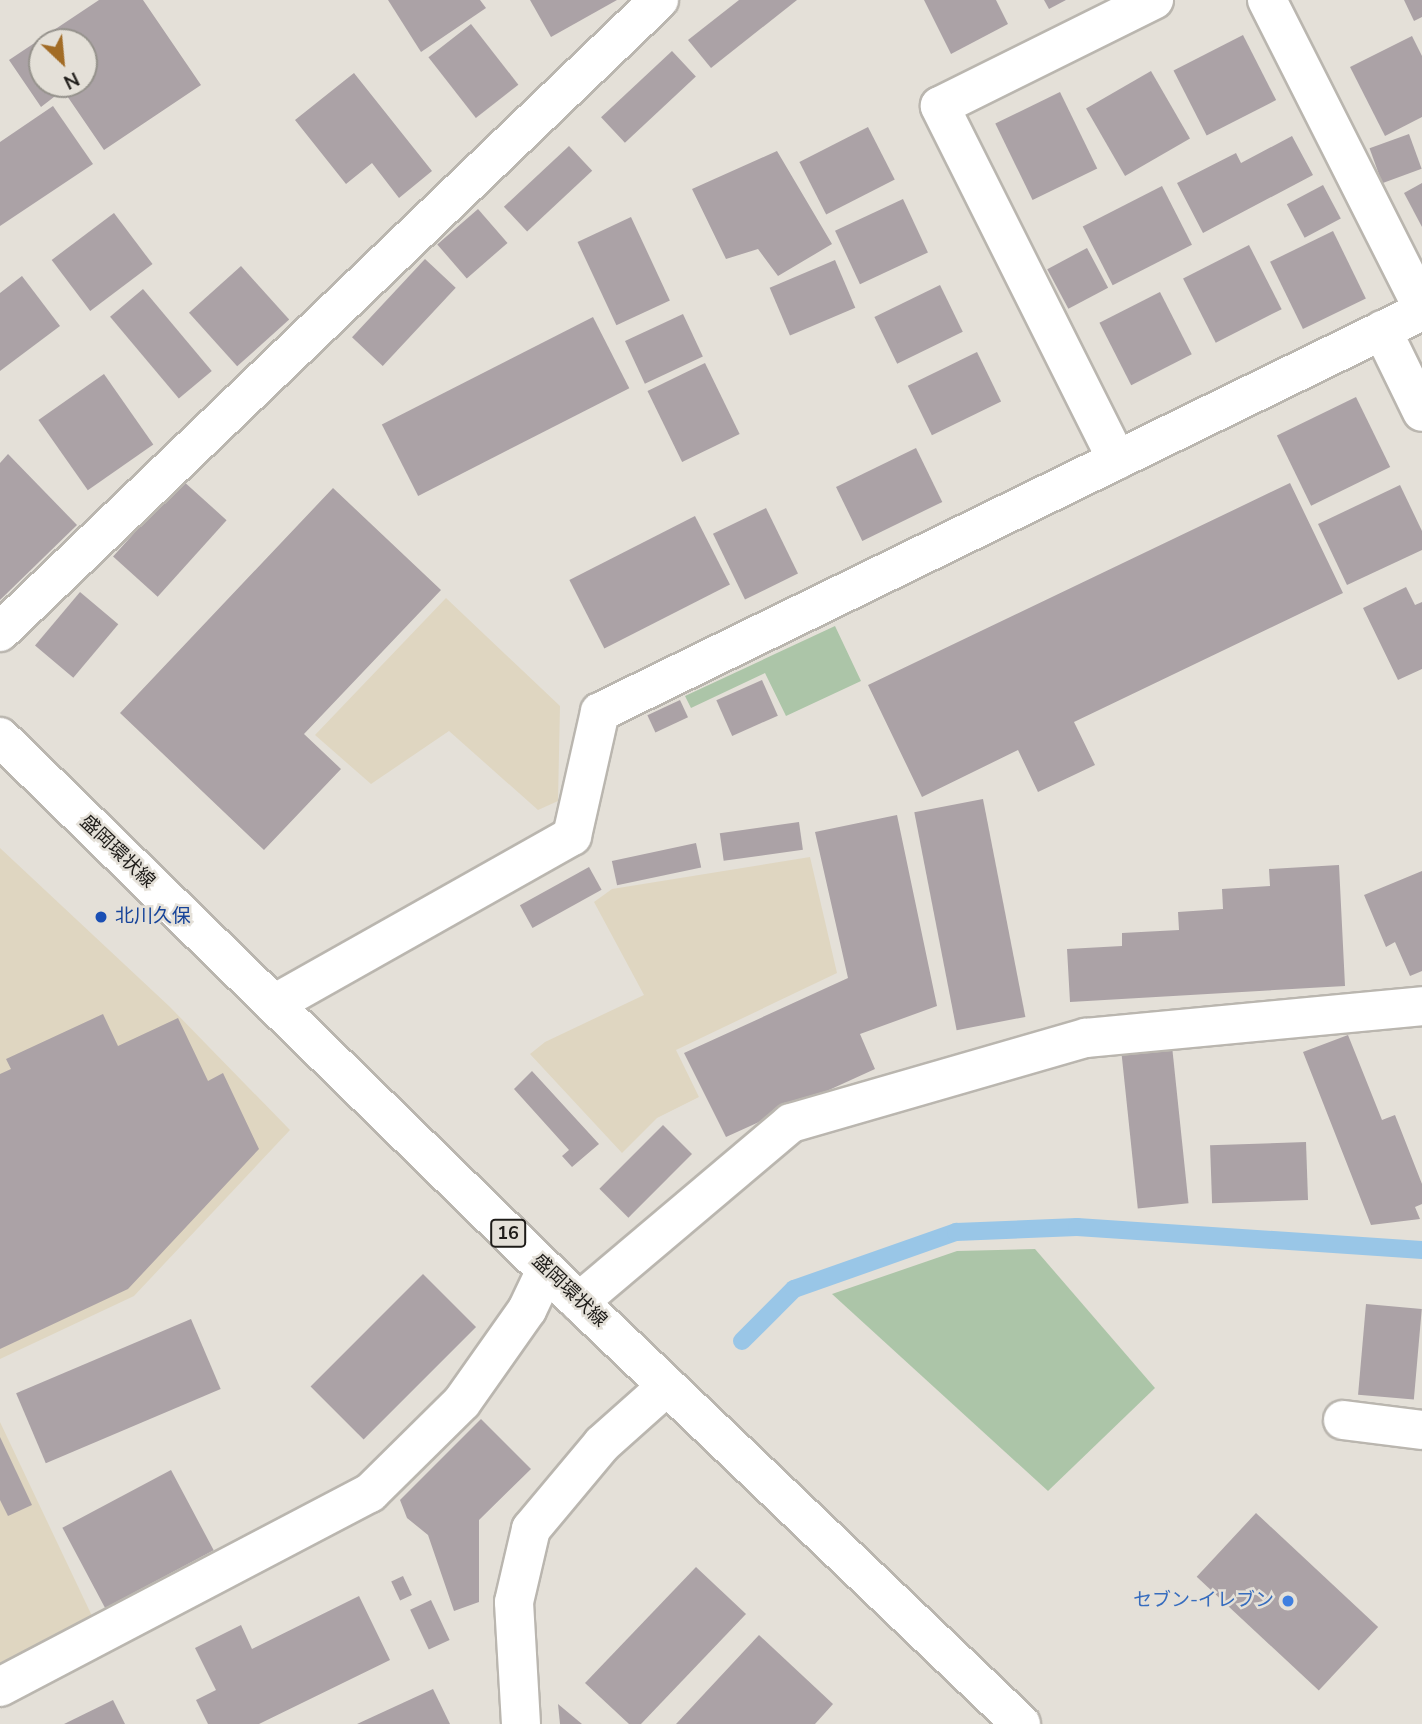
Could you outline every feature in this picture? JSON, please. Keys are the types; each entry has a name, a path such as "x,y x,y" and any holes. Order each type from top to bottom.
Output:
{"street":[{"path":"0,632 659,0"},
{"path":"1117,460 940,106 1154,0"},
{"path":"274,1004 572,836 600,712 1422,309 1267,0"},
{"path":"1382,330 1422,412"},
{"name":"盛岡環状線","path":"0,737 579,1302 1021,1724"},
{"path":"579,1302 791,1123 1087,1038 1422,1006"},
{"path":"0,1687 370,1493 462,1402 527,1310 546,1270"},
{"path":"521,1724 514,1602 531,1529 602,1444 667,1386"},
{"path":"1343,1420 1422,1430"}],"shaded area":[{"path":"446,598 560,706 558,801 538,810 449,731 371,784 315,735"},
{"path":"0,848 170,1007 290,1130 134,1296 0,1359"},
{"path":"810,857 837,973 676,1050 699,1097 657,1118 622,1153 530,1054 545,1042 644,995 594,902 612,889"},
{"path":"0,1422 93,1618 0,1667"}],"green space":[{"path":"835,626 861,681 786,716 765,673 691,708 685,696"},
{"path":"1035,1249 1155,1388 1048,1491 832,1294 957,1251"}],"building":[{"path":"99,0 143,0 201,85 104,150 68,98 98,98 98,28 57,28"},
{"path":"388,0 480,0 486,8 421,52"},
{"path":"530,0 617,0 551,37"},
{"path":"739,0 797,0 711,68 688,40"},
{"path":"924,0 996,0 1008,24 951,54"},
{"path":"1044,0 1066,0 1049,9"},
{"path":"1404,0 1422,0 1422,17 1414,21"},
{"path":"471,24 518,85 476,118 428,57"},
{"path":"1243,35 1276,100 1207,135 1174,70"},
{"path":"1412,36 1422,56 1422,117 1385,136 1350,67"},
{"path":"28,47 28,88 9,60"},
{"path":"672,51 696,77 625,143 601,117"},
{"path":"1151,71 1190,139 1125,176 1086,108"},
{"path":"354,73 432,171 399,198 372,163 346,184 295,120"},
{"path":"1060,92 1097,168 1033,200 995,124"},
{"path":"35,98 53,98 41,107"},
{"path":"53,106 93,164 0,226 0,142"},
{"path":"868,127 895,180 826,215 799,162"},
{"path":"1409,134 1422,169 1382,183 1370,148"},
{"path":"1292,136 1313,175 1203,233 1177,183 1236,153 1241,163"},
{"path":"569,146 592,171 527,232 504,207"},
{"path":"777,151 832,244 778,276 758,249 726,259 692,189"},
{"path":"1422,183 1422,227 1404,193"},
{"path":"1323,185 1341,219 1305,238 1287,204"},
{"path":"1162,186 1192,245 1113,285 1083,226"},
{"path":"903,199 928,252 860,284 835,231"},
{"path":"478,209 508,243 467,278 437,244"},
{"path":"114,213 153,264 90,311 52,260"},
{"path":"631,217 670,300 616,325 578,242"},
{"path":"1333,231 1366,298 1303,329 1270,262"},
{"path":"1249,245 1282,309 1216,343 1183,279"},
{"path":"1087,248 1108,288 1068,309 1047,269"},
{"path":"425,259 456,288 383,366 352,337"},
{"path":"835,260 855,308 790,336 770,288"},
{"path":"241,266 289,320 237,366 189,313"},
{"path":"22,276 60,326 0,371 0,293"},
{"path":"940,285 963,332 897,364 874,317"},
{"path":"143,289 212,371 179,399 110,317"},
{"path":"1160,292 1192,354 1131,385 1099,323"},
{"path":"683,314 703,357 645,384 625,341"},
{"path":"593,317 629,388 418,496 382,425"},
{"path":"977,352 1001,401 932,435 908,386"},
{"path":"705,363 740,434 682,462 647,391"},
{"path":"104,374 153,444 88,490 38,420"},
{"path":"1356,397 1390,467 1311,506 1277,436"},
{"path":"916,448 942,502 862,541 836,487"},
{"path":"8,454 77,525 0,600 0,463"},
{"path":"182,480 227,520 158,597 113,557"},
{"path":"1290,483 1343,593 1074,722 1095,765 1038,792 1018,750 922,797 868,685"},
{"path":"1400,485 1422,531 1422,550 1347,585 1318,524"},
{"path":"333,488 441,590 304,734 341,769 264,850 120,713"},
{"path":"766,508 798,574 745,599 713,534"},
{"path":"695,516 730,585 604,649 569,580"},
{"path":"1406,587 1415,605 1422,602 1422,669 1398,680 1363,608"},
{"path":"80,592 118,624 73,678 35,646"},
{"path":"762,680 778,716 732,736 716,700"},
{"path":"680,700 688,717 655,732 647,715"},
{"path":"983,799 1025,1017 957,1030 914,812"},
{"path":"897,815 937,1006 860,1034 875,1069 726,1137 684,1053 848,978 815,832"},
{"path":"799,822 803,850 724,861 720,833"},
{"path":"696,843 701,867 617,885 612,861"},
{"path":"1339,865 1345,986 1070,1002 1067,949 1122,946 1122,933 1179,930 1178,912 1223,909 1222,889 1270,886 1269,869"},
{"path":"589,867 602,890 533,928 520,905"},
{"path":"1422,871 1422,971 1410,976 1395,942 1386,947 1364,895"},
{"path":"103,1014 118,1046 178,1018 208,1081 223,1073 259,1149 128,1289 0,1349 0,1074 11,1069 6,1059"},
{"path":"1348,1035 1382,1120 1395,1115 1422,1184 1422,1204 1415,1207 1420,1219 1371,1225 1303,1052"},
{"path":"1172,1046 1189,1203 1138,1208 1121,1051"},
{"path":"532,1071 599,1144 572,1167 562,1156 569,1150 514,1089"},
{"path":"663,1125 692,1154 628,1218 599,1189"},
{"path":"1306,1142 1308,1200 1212,1203 1210,1145"},
{"path":"423,1274 476,1327 364,1439 311,1386"},
{"path":"1366,1304 1422,1309 1414,1400 1358,1395"},
{"path":"191,1319 221,1389 46,1463 16,1393"},
{"path":"481,1419 531,1469 479,1520 479,1602 454,1611 428,1535 407,1518 400,1500"},
{"path":"0,1437 32,1505 8,1516 0,1500"},
{"path":"171,1470 214,1550 105,1608 62,1528"},
{"name":"セブン-イレブン","path":"1256,1513 1378,1627 1319,1691 1197,1577"},
{"path":"696,1567 746,1614 641,1724 629,1724 585,1683"},
{"path":"403,1576 412,1595 400,1601 391,1581"},
{"path":"359,1596 390,1660 259,1724 208,1724 196,1700 216,1690 195,1648 241,1625 252,1649"},
{"path":"431,1600 450,1640 429,1650 410,1610"},
{"path":"759,1635 833,1704 815,1724 676,1724"},
{"path":"433,1689 450,1724 357,1724"},
{"path":"113,1700 125,1724 64,1724"},
{"path":"558,1704 582,1724 560,1724"}],"waterway":[{"path":"742,1341 794,1289 956,1232 1077,1227 1422,1250"}],"place":[{"name":"北川久保","path":"101,917"},
{"name":"セブン-イレブン","path":"1288,1601"}]}
